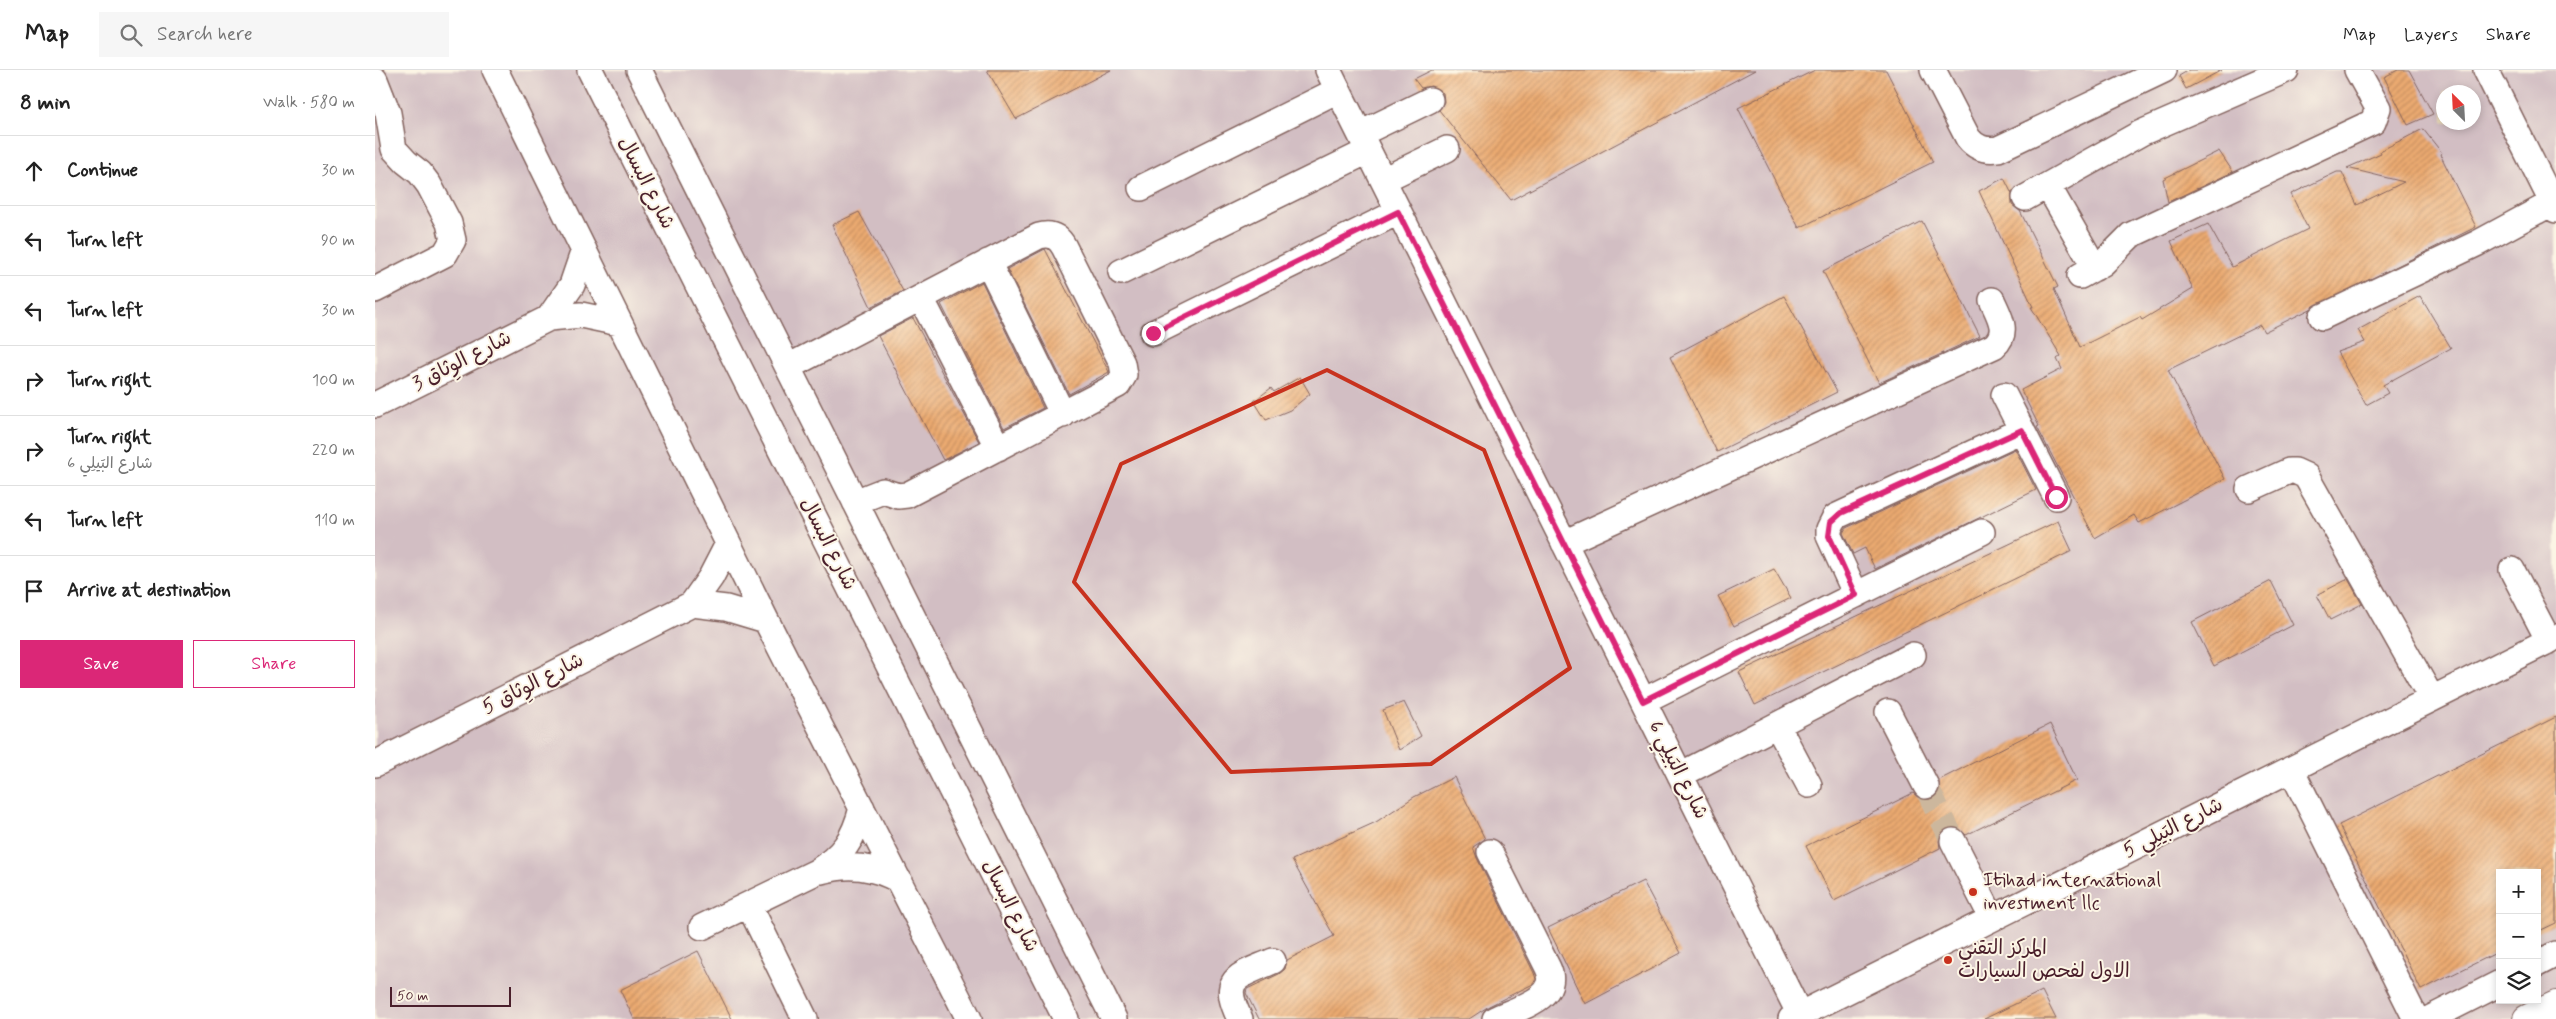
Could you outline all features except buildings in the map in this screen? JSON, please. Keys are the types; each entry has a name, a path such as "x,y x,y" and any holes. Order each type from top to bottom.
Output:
{"main road":[{"path":"2527,1019 2555,1003"}],"street":[{"path":"495,70 728,544 969,1019"},
{"name":"شارع البسال","path":"590,70 1066,1019"},
{"path":"639,70 1114,1019"},
{"path":"1933,70 1968,138 1973,145 1989,150 1998,148 2164,70"},
{"path":"2025,198 2141,133 2286,70"},
{"path":"2048,186 2088,272 2110,258 2119,245 2131,235 2373,122 2378,108 2357,70"},
{"path":"2322,317 2554,206 2486,70"},
{"path":"375,80 388,113 394,149 405,162 420,173 429,185 449,223 453,240 445,254 375,290"},
{"path":"1141,188 1333,80"},
{"name":"شارع البَيلِي 6","path":"1333,80 1680,775 1795,1017"},
{"path":"1121,272 1364,143 1430,100"},
{"path":"1383,180 1447,149"},
{"path":"1153,333 1398,212"},
{"path":"788,367 1045,234 1057,237 1064,246 1124,369 1122,380 1118,385 907,495 878,492 855,502"},
{"name":"شارع الوِثاق 3","path":"549,318 572,285 584,250"},
{"path":"988,262 1063,415"},
{"path":"921,298 998,448"},
{"path":"1564,543 1989,349 1999,342 2003,332 2001,321 1992,300"},
{"name":"شارع الوِثاق 3","path":"375,405 549,318 581,315 619,323"},
{"path":"2004,395 2056,497"},
{"path":"1856,595 1829,536 1829,529 1835,516 2022,430"},
{"path":"2249,489 2289,471 2306,476 2432,699"},
{"path":"1643,701 1982,532"},
{"name":"شارع الوِثاق 5","path":"375,764 691,604 711,577 728,544"},
{"path":"2512,570 2552,639"},
{"path":"691,604 727,608 766,620"},
{"name":"شارع البَيلِي 5","path":"1795,1017 2552,639"},
{"path":"1680,775 1913,655"},
{"path":"1888,712 1926,786"},
{"path":"1777,725 1809,785"},
{"path":"2291,769 2416,1019"},
{"path":"702,927 816,872 833,861 848,843 862,808"},
{"path":"1953,841 1993,918"},
{"path":"1490,852 1551,974 1550,987 1546,993 1506,1017"},
{"path":"816,872 837,866 863,866 899,880"},
{"path":"749,905 805,1019"},
{"path":"2556,954 2537,964 2556,969"},
{"path":"1235,1017 1230,992 1236,980 1273,960"},
{"path":"2429,1019 2496,985"}],"highlighted area":[{"path":"1327,370 1484,450 1570,668 1431,764 1231,772 1074,582 1121,464"}],"shaded area":[{"path":"375,70 2556,70 2556,1019 375,1019"}],"tunnel":[{"path":"1926,786 1953,841"}],"place":[{"name":"Itihad international investment llc","path":"1973,892"},
{"name":"المركز التقني الاول لفحص السيارات","path":"1948,960"}],"route":[{"path":"1153,333 1398,212 1643,701 1856,595 1829,536 1831,522 1835,516 1841,513 2022,430 2056,497"}]}
